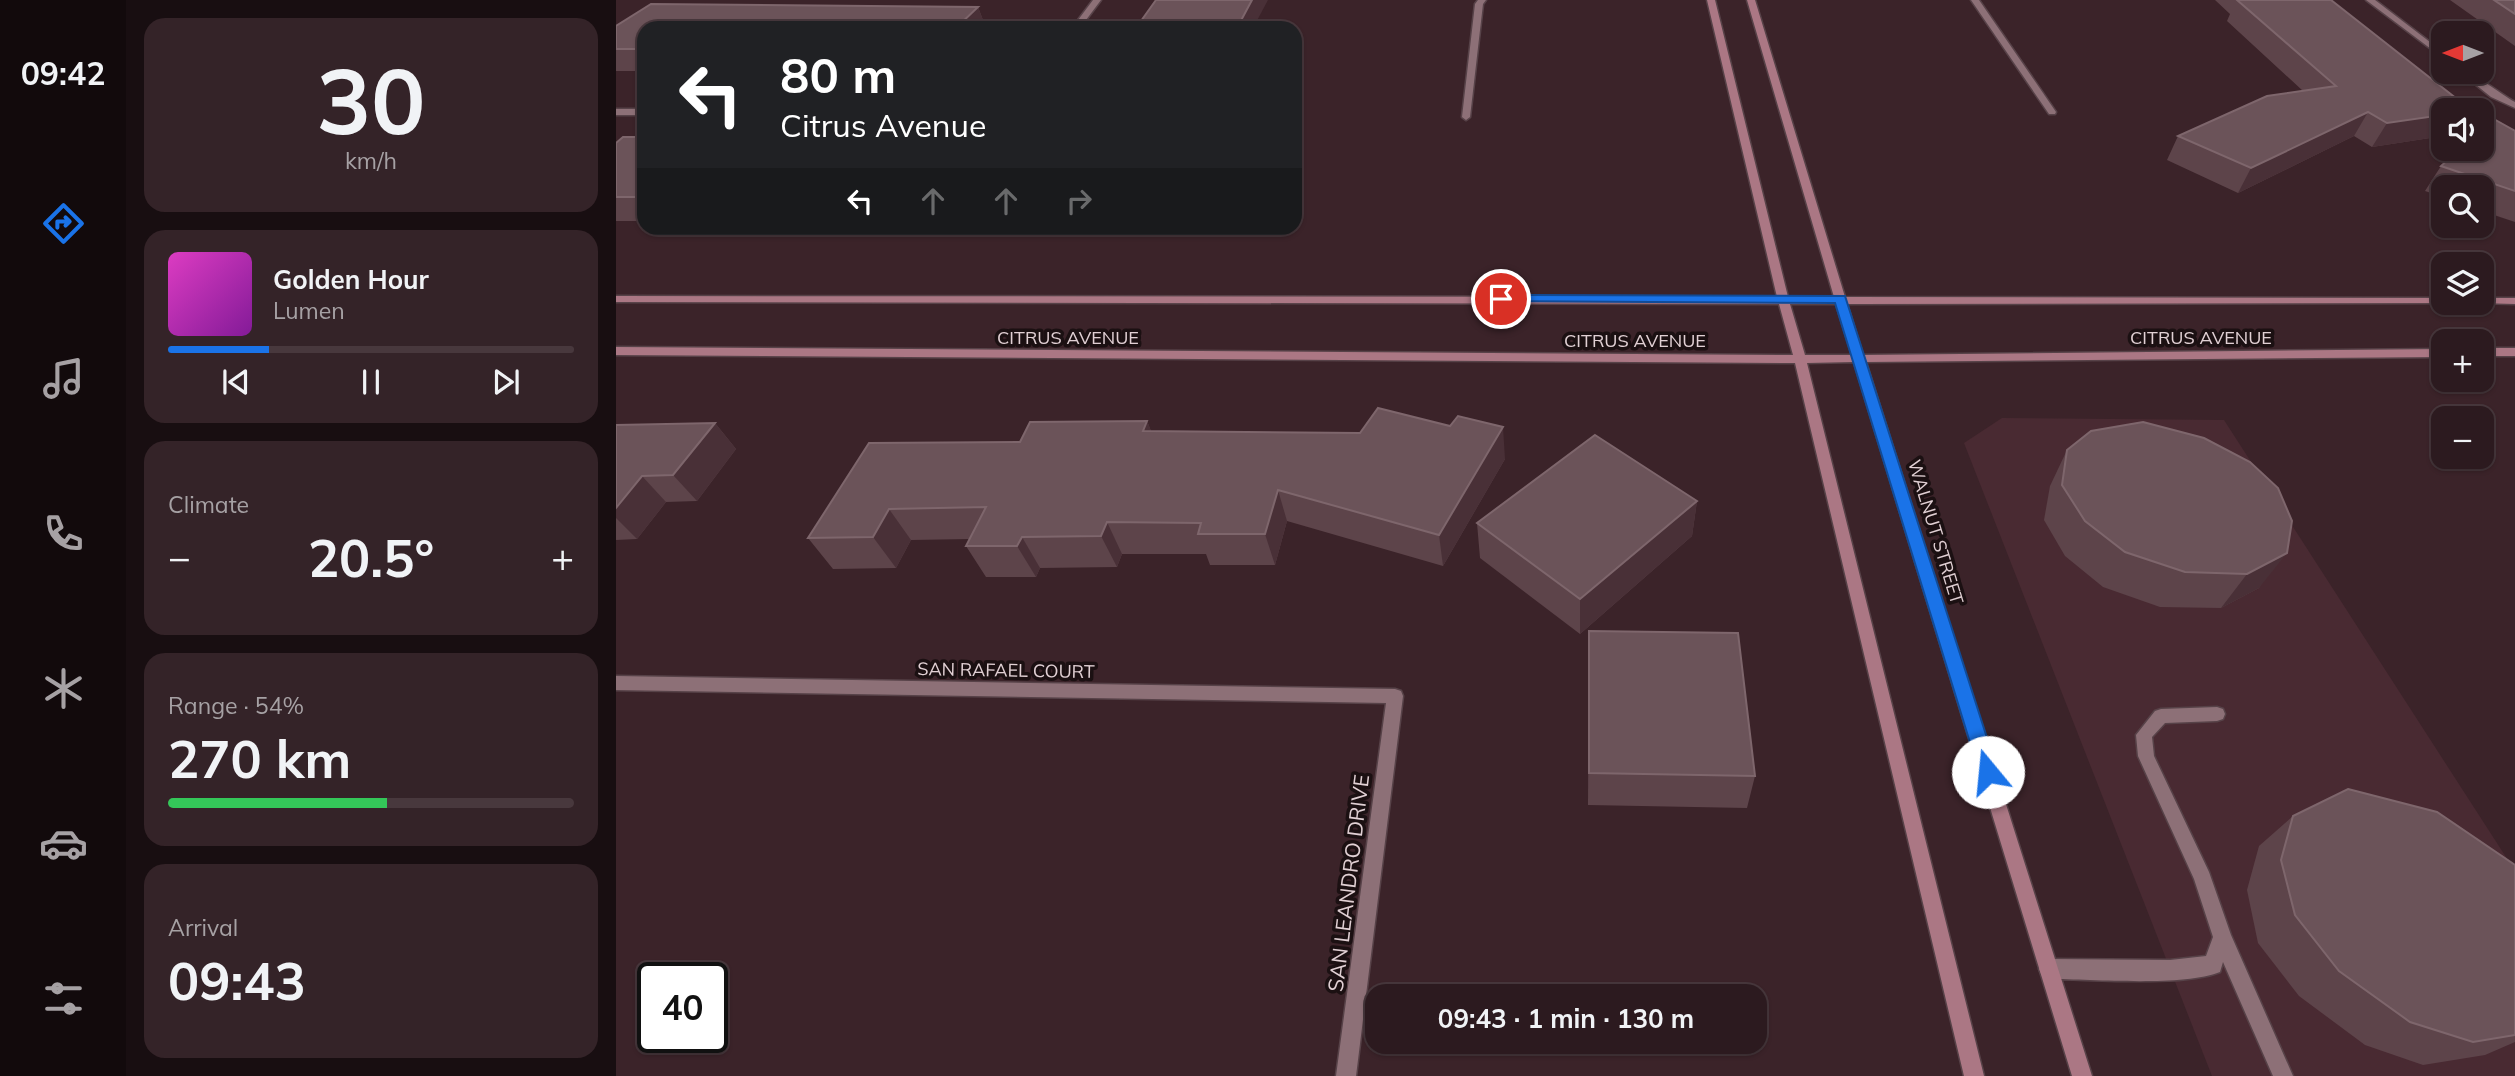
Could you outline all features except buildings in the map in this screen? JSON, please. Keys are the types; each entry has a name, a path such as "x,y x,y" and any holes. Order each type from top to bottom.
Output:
{"main road":[{"path":"1711,0 1974,1076"},
{"name":"WALNUT STREET","path":"1751,0 1840,299 2082,1076"},
{"name":"CITRUS AVENUE","path":"616,299 2431,301"},
{"path":"2494,301 2515,302"},
{"name":"CITRUS AVENUE","path":"616,351 1800,359 2431,353"},
{"path":"2494,352 2515,352"}],"street":[{"path":"1081,21 1097,0"},
{"path":"1466,117 1479,4 1482,0"},
{"path":"1975,0 2052,112"},
{"path":"2370,0 2431,47"},
{"path":"2479,84 2515,105"},
{"path":"616,112 637,112"},
{"name":"SAN RAFAEL COURT","path":"616,683 1395,696"},
{"name":"SAN LEANDRO DRIVE","path":"1346,1076 1395,696"},
{"path":"2217,714 2161,716 2144,735 2146,756 2203,878 2222,937 2283,1076"},
{"path":"2049,968 2170,970 2213,965 2222,937"}],"shaded area":[{"path":"2002,418 2224,420 2515,871 2515,1076 2212,1076 1964,443"}],"route":[{"path":"1501,299 1840,299 1988,772"}]}
